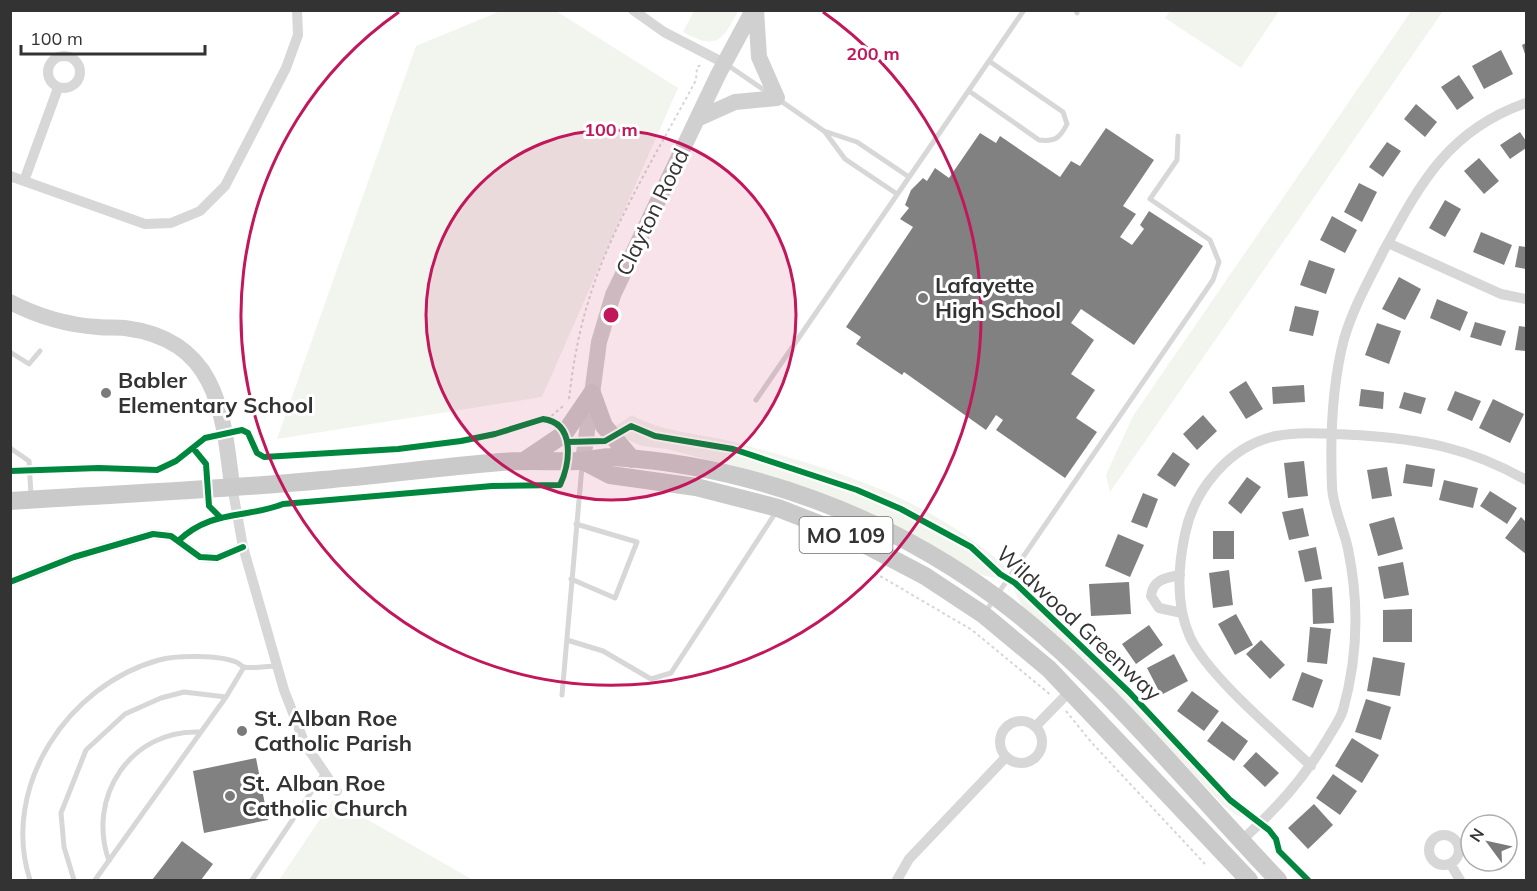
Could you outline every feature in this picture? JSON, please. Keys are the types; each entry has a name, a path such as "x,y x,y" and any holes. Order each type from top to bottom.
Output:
{"main road":[{"name":"Clayton Road","path":"583,461 599,342 622,273 724,63 754,10"},
{"path":"697,119 735,102 777,98 759,57 754,10"},
{"path":"10,302 58,321 98,328 126,328 164,338 182,349 209,379 218,398 232,486"},
{"path":"524,461 564,434 592,393"},
{"path":"592,393 604,426 633,459"},
{"name":"MO 109","path":"10,501 318,481 524,461 583,461 609,456 738,475 821,502 903,539 996,598 1050,642 1106,697 1278,880"},
{"name":"MO 109","path":"583,461 610,475 696,487 778,508 845,534 925,576 984,615 1071,690 1249,880"},
{"path":"1071,690 1106,697"}],"street":[{"path":"10,176 145,224 171,223 200,210 225,186 286,68 298,35 297,10"},
{"path":"633,10 664,32 724,63"},
{"path":"24,181 58,88"},
{"path":"1241,841 1283,801 1311,766 1342,712 1355,653 1354,579 1332,490 1336,388 1344,339 1362,293 1418,187 1448,152 1472,130 1505,111 1527,103"},
{"path":"1388,243 1501,294 1527,299"},
{"path":"1311,766 1202,656 1190,638 1182,613 1181,549 1187,521 1197,498 1211,477 1252,445 1274,437 1333,434 1410,439 1451,447 1500,465 1527,480"},
{"path":"232,486 243,547 276,666 305,744 337,791"},
{"path":"10,582 74,558 153,534 171,536 200,557 217,558 243,547"},
{"path":"1180,575 1160,579 1153,587 1151,596 1159,608 1182,613"},
{"path":"1035,727 1071,690"},
{"path":"1021,721 1035,727 1041,739 1036,756 1023,763 1006,757 1000,744 1007,726 1021,721"},
{"path":"897,880 909,859 1006,757"},
{"path":"1450,865 1460,880"}],"lane":[{"path":"756,400 1024,10"},
{"path":"969,91 1039,140 1050,142 1061,136 1067,124 1063,112 989,62"},
{"path":"724,63 824,131 857,142 909,177"},
{"path":"824,131 845,159 897,194"},
{"path":"984,615 1213,280 1218,262 1210,240 1150,199 1177,160 1178,136"},
{"path":"10,352 29,364 40,351"},
{"path":"10,448 29,461 31,500"},
{"path":"562,695 583,461"},
{"path":"567,640 603,651 651,679 671,673 766,530 778,508"},
{"path":"571,579 615,598 637,542 576,524"},
{"path":"30,880 19,847 21,806 27,783 36,762 80,704 123,673 161,659 207,657 236,662 244,667 276,666"},
{"path":"95,880 226,697 244,667"},
{"path":"74,880 64,847 61,813 86,750 124,714 161,698 184,692 226,697"},
{"path":"109,861 101,823 108,792 124,763 149,742 183,732 200,732"},
{"path":"252,880 324,773"}],"path":[{"path":"564,434 561,428 545,420 569,400 577,342 590,296 608,249 696,80 697,67 701,66"}],"shaded area":[{"path":"503,10 556,11 678,88 542,397 277,439 416,46"},
{"path":"694,10 738,11 722,36 717,40 703,41 683,32"},
{"path":"1412,10 1443,11 1110,492 1106,475 1133,416"},
{"path":"1170,11 1279,11 1241,68 1165,18"},
{"path":"632,415 656,426 733,442 807,463 878,488 945,522 977,543 1007,568 995,578 982,575 757,473 667,449 642,446 628,440 613,428"},
{"path":"1017,578 1038,596 1254,818 1241,817 1223,805 1088,663 1025,612 1014,590"},
{"path":"333,800 473,880 279,880"}],"building":[{"path":"1526,43 1526,57 1522,45"},
{"path":"1501,50 1513,74 1484,89 1472,66"},
{"path":"1459,75 1474,98 1457,110 1441,87"},
{"path":"1416,104 1437,122 1425,137 1404,119"},
{"name":"Lafayette High School","path":"1106,128 1154,160 1123,206 1136,214 1120,237 1132,245 1144,229 1140,225 1149,211 1203,246 1134,345 1081,309 1071,323 1094,340 1071,374 1095,390 1076,418 1097,432 1065,478 996,430 1003,420 996,415 986,430 904,372 902,375 856,344 861,337 846,327 913,227 900,219 909,208 905,205 911,190 923,178 927,181 935,168 949,178 980,133 996,143 1000,136 1060,177 1071,161 1080,166"},
{"path":"1520,132 1526,141 1526,148 1510,159 1500,145"},
{"path":"1387,142 1401,151 1383,177 1369,167"},
{"path":"1479,158 1499,181 1484,194 1464,171"},
{"path":"1359,183 1377,192 1362,222 1344,212"},
{"path":"1445,200 1461,209 1445,237 1429,228"},
{"path":"1332,216 1357,230 1345,253 1320,240"},
{"path":"1481,232 1512,245 1504,265 1473,252"},
{"path":"1519,246 1526,247 1526,269 1515,267"},
{"path":"1309,260 1335,269 1326,294 1300,285"},
{"path":"1399,277 1421,289 1405,320 1382,309"},
{"path":"1437,299 1468,312 1460,331 1430,318"},
{"path":"1295,306 1319,311 1313,336 1289,331"},
{"path":"1475,322 1506,331 1501,346 1470,337"},
{"path":"1377,323 1401,331 1389,364 1365,355"},
{"path":"1519,326 1526,327 1526,351 1515,350"},
{"path":"1246,381 1263,409 1246,419 1229,392"},
{"path":"1304,385 1305,402 1273,404 1272,387"},
{"path":"1361,389 1384,392 1383,409 1359,406"},
{"path":"1455,391 1481,401 1472,421 1447,410"},
{"path":"1404,392 1426,398 1421,414 1399,408"},
{"path":"1493,399 1524,414 1510,443 1479,428"},
{"path":"1203,415 1217,431 1197,450 1183,434"},
{"path":"1173,452 1190,464 1175,487 1157,475"},
{"path":"1304,461 1308,496 1288,498 1284,463"},
{"path":"1406,464 1435,469 1432,487 1403,483"},
{"path":"1387,467 1392,496 1372,499 1367,470"},
{"path":"1247,477 1261,487 1241,514 1228,503"},
{"path":"1444,480 1478,488 1473,508 1439,500"},
{"path":"1490,491 1517,508 1507,524 1480,506"},
{"path":"1143,493 1158,499 1147,528 1131,522"},
{"path":"1303,508 1309,536 1289,540 1282,512"},
{"path":"1394,517 1403,549 1378,556 1369,524"},
{"path":"1521,517 1526,522 1526,554 1505,538"},
{"path":"1213,531 1234,531 1234,559 1213,559"},
{"path":"1118,534 1144,545 1130,577 1105,566"},
{"path":"1316,547 1322,579 1305,582 1298,551"},
{"path":"1403,562 1409,595 1384,599 1378,567"},
{"path":"1229,570 1233,605 1213,608 1209,573"},
{"path":"1129,582 1131,614 1091,616 1089,584"},
{"path":"1332,587 1334,623 1313,624 1312,589"},
{"path":"1412,609 1412,642 1383,642 1383,610"},
{"path":"1236,614 1253,645 1235,655 1218,624"},
{"path":"1149,625 1163,645 1136,664 1122,644"},
{"path":"1310,627 1331,629 1327,664 1307,662"},
{"path":"1261,640 1285,665 1270,679 1246,654"},
{"path":"1174,654 1188,681 1161,695 1147,668"},
{"path":"1373,657 1405,663 1400,696 1367,691"},
{"path":"1302,672 1323,680 1313,708 1292,700"},
{"path":"1192,691 1219,711 1204,731 1177,711"},
{"path":"1366,699 1391,707 1381,740 1355,732"},
{"path":"1222,721 1248,741 1234,761 1207,741"},
{"path":"1352,738 1379,755 1362,783 1335,766"},
{"path":"1256,752 1279,773 1265,787 1243,766"},
{"name":"St. Alban Roe Catholic Church","path":"256,758 268,820 204,833 193,771"},
{"path":"1333,774 1357,791 1340,815 1316,798"},
{"path":"1314,804 1333,825 1308,849 1288,828"},
{"path":"182,841 213,864 201,880 152,880"}],"cycle path":[{"path":"10,471 99,468 157,470 176,461 205,438 242,430 248,433 257,453 264,457 398,449 461,441 495,434 543,419 554,422 566,436 568,456 560,485 492,486 283,504 269,509 216,519 203,524 178,541"},
{"name":"Wildwood Greenway","path":"568,442 605,441 631,426 655,436 733,449 857,490 901,509 971,547 1000,574 1015,583 1129,692 1230,800 1269,830 1276,839 1279,851 1308,880"},
{"path":"193,448 206,464 209,506 219,516"},
{"path":"10,582 74,557 153,534 171,536 200,557 217,558 243,547"}],"place":[{"name":"Lafayette High School","path":"923,298"},
{"name":"Babler Elementary School","path":"106,393"},
{"name":"St. Alban Roe Catholic Parish","path":"242,731"},
{"name":"St. Alban Roe Catholic Church","path":"230,796"}]}
